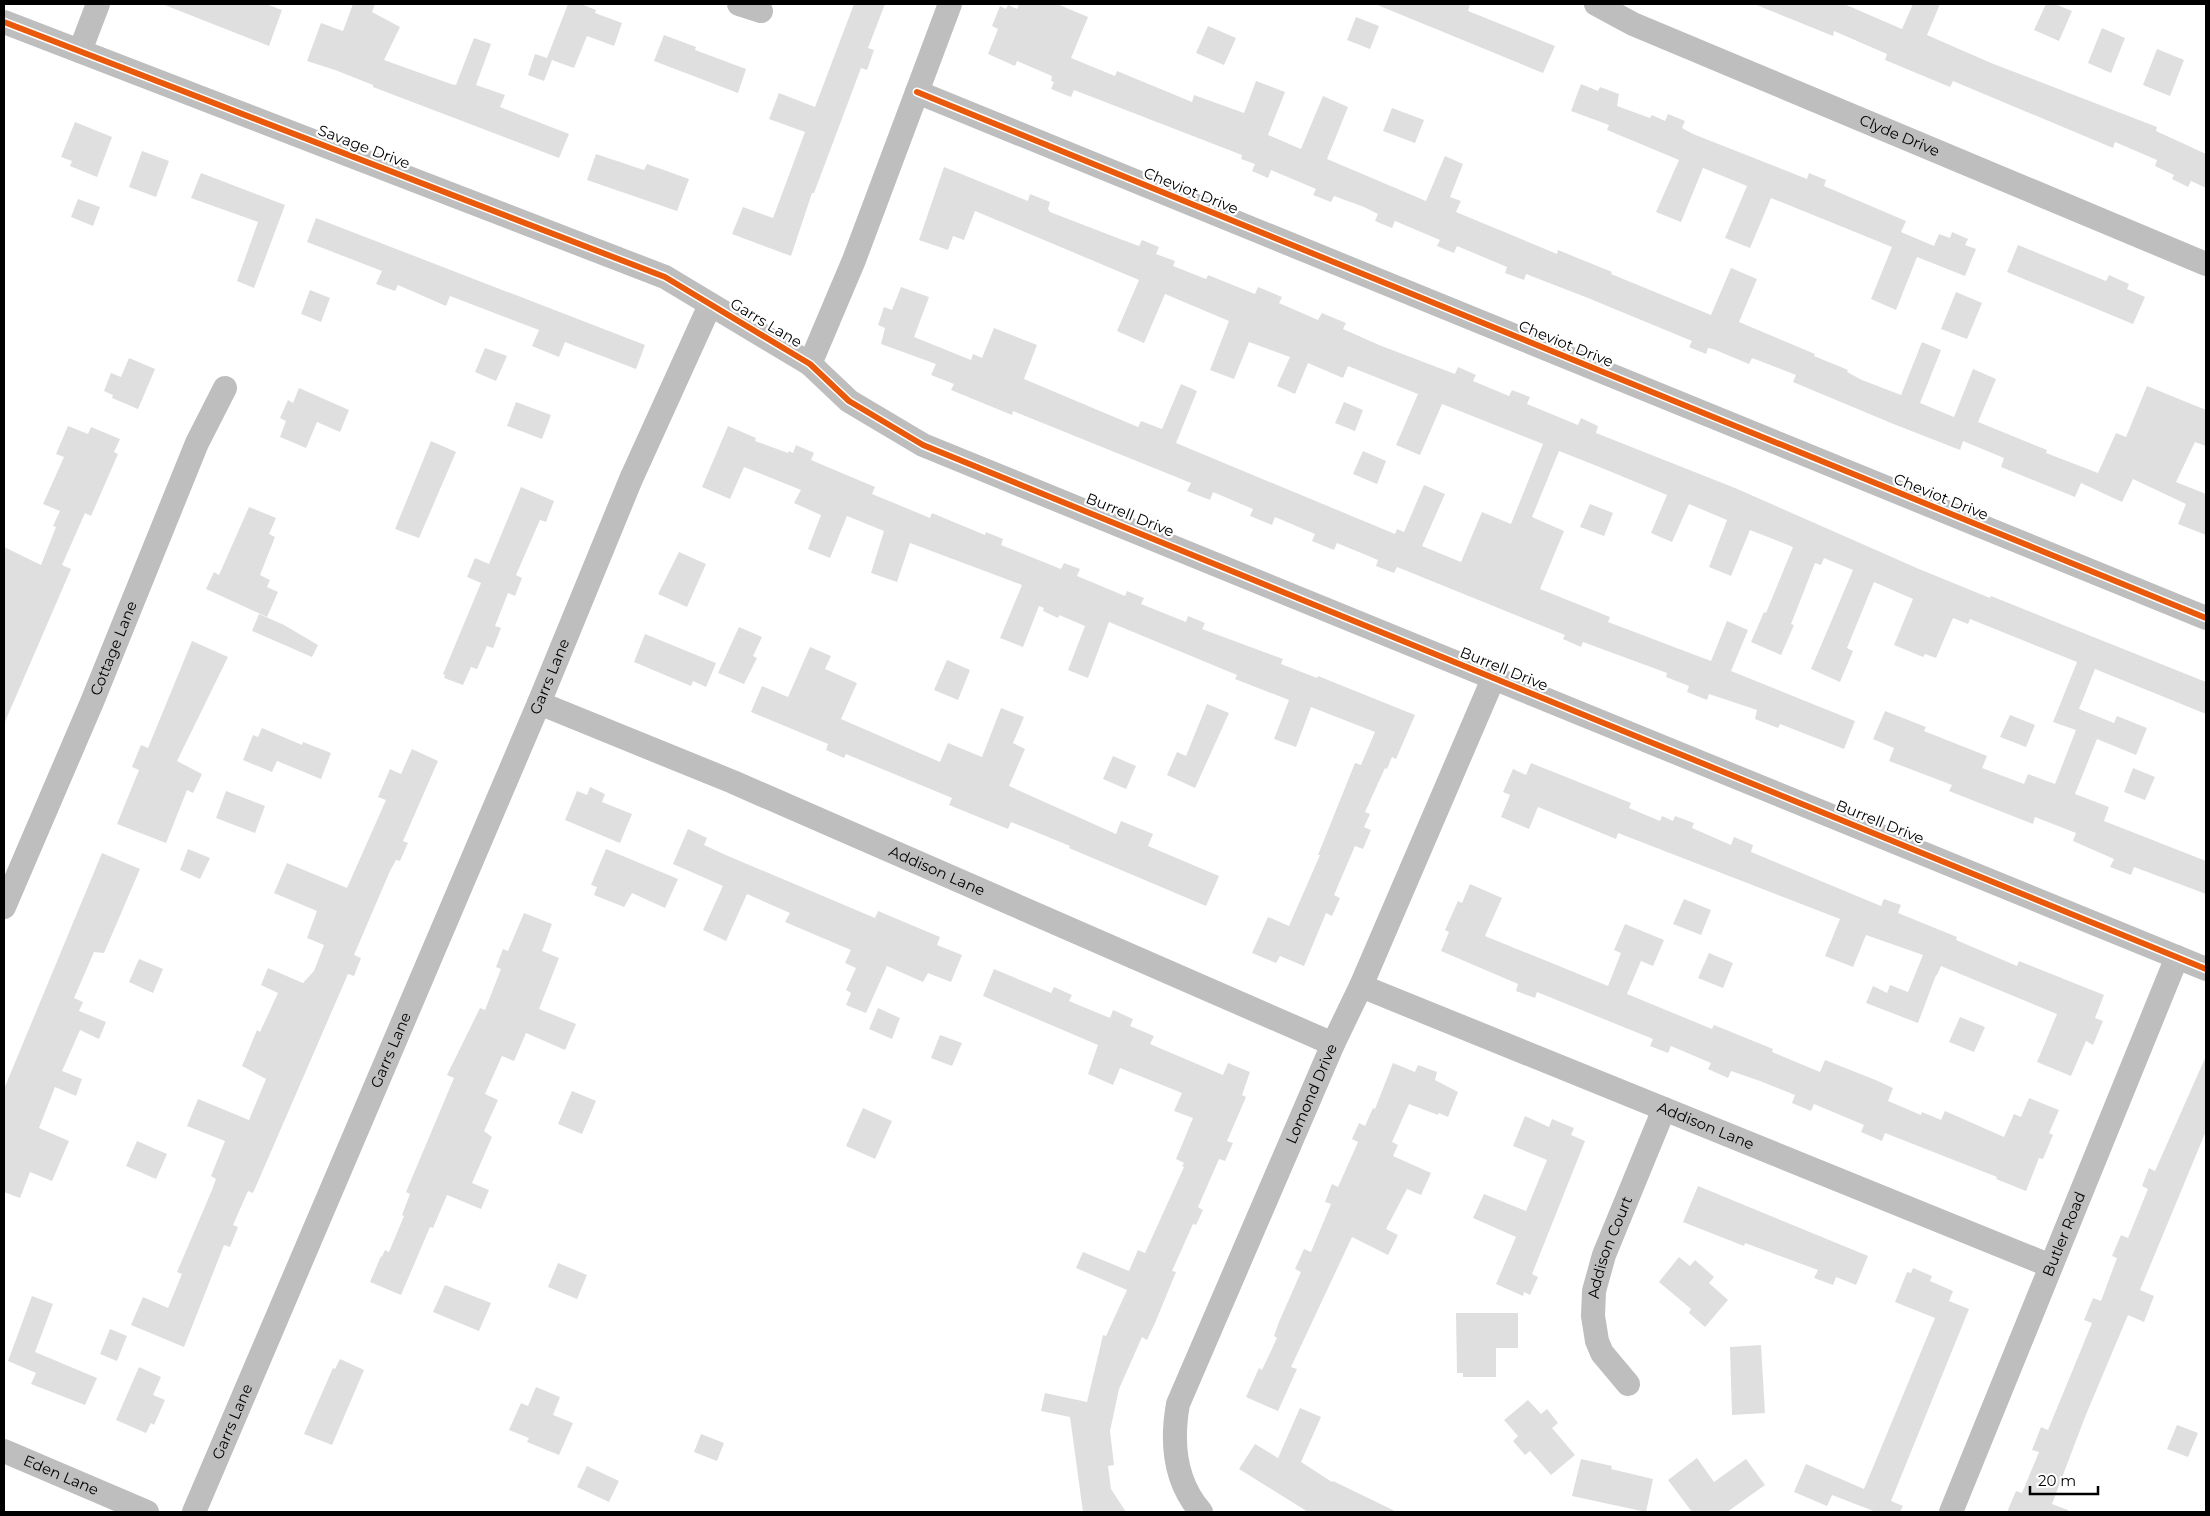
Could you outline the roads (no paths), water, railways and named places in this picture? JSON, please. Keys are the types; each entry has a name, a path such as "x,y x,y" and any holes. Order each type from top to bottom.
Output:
{"street":[{"path":"80,51 98,4"},
{"name":"Garrs Lane","path":"194,1512 539,703 632,479 710,304 810,364 854,260 950,4"},
{"name":"Clyde Drive","path":"1596,4 1633,24 2206,264"},
{"name":"Savage Drive","path":"4,22 648,270 665,277 710,304"},
{"name":"Cheviot Drive","path":"917,92 2206,618"},
{"name":"Burrell Drive","path":"810,364 849,401 923,445 1493,679 2206,968"},
{"name":"Cottage Lane","path":"4,907 92,702 197,443 224,388"},
{"name":"Lomond Drive","path":"1201,1512 1184,1486 1178,1467 1174,1425 1178,1404 1493,679"},
{"name":"Addison Lane","path":"539,703 733,782 1333,1044"},
{"name":"Butler Road","path":"1951,1512 2177,957"},
{"name":"Addison Lane","path":"1361,986 2051,1266"},
{"name":"Addison Court","path":"1628,1384 1602,1353 1597,1341 1593,1316 1594,1291 1604,1255 1664,1109"},
{"name":"Eden Lane","path":"4,1451 147,1512"}]}
